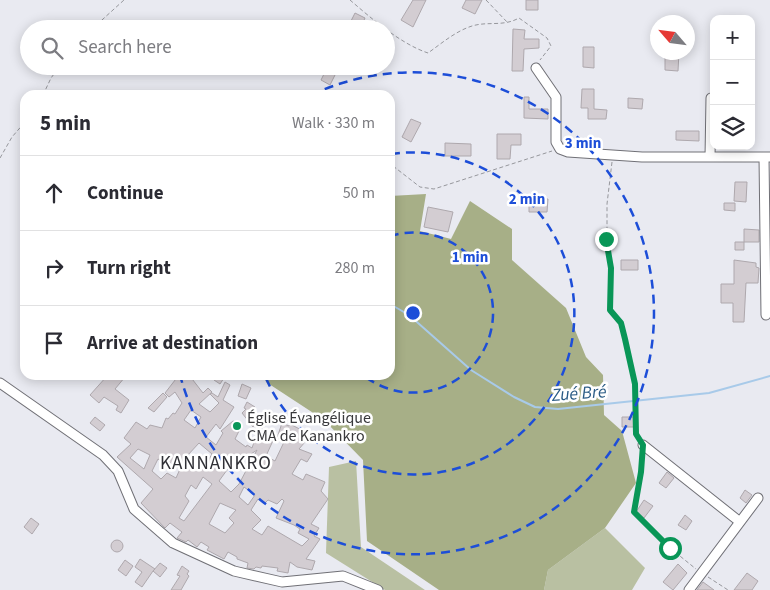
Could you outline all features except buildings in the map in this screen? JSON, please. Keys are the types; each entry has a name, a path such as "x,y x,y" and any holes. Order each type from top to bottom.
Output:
{"street":[{"path":"536,68 556,97 556,142 560,149 568,152 642,157 767,157 766,315"},
{"path":"710,157 711,105"},
{"path":"0,383 103,455 118,471 134,509 173,543 234,571 282,582 343,576 378,590"},
{"path":"643,445 740,522"},
{"path":"690,590 758,498"}],"path":[{"path":"102,20 124,0"},
{"path":"350,0 376,20"},
{"path":"486,0 509,24"},
{"path":"395,34 419,50 428,52 448,38 473,26 509,24 518,18 547,38 551,46 536,68"},
{"path":"45,90 52,75"},
{"path":"0,158 12,137 20,128"},
{"path":"395,168 420,187 434,190 560,149"},
{"path":"613,154 607,204 606,239 611,268 610,310 621,323 625,339 635,384 636,434 643,445 641,472 634,512 670,548 702,574 728,590"}],"green space":[{"path":"426,194 420,231 451,239 470,201 512,229 512,260 566,308 586,357 603,375 604,415 622,431 636,483 605,528 548,570 544,590 439,590 367,541 363,460 324,420 266,382 265,380 395,380 395,196"},
{"path":"356,461 361,547 425,590 385,590 326,553 329,467"},
{"path":"605,528 645,568 632,590 544,590 548,570"}],"waterway":[{"name":"Zué Bré","path":"395,307 409,315 471,370 514,397 535,407 558,409 709,393 770,376"}],"place":[{"name":"Église Évangélique CMA de Kanankro","path":"237,426"}],"district":[{"name":"KANNANKRO","path":"216,462"}],"route":[{"path":"606,239 611,268 610,310 621,323 625,339 635,384 636,434 643,445 641,472 634,512 670,548"}]}
